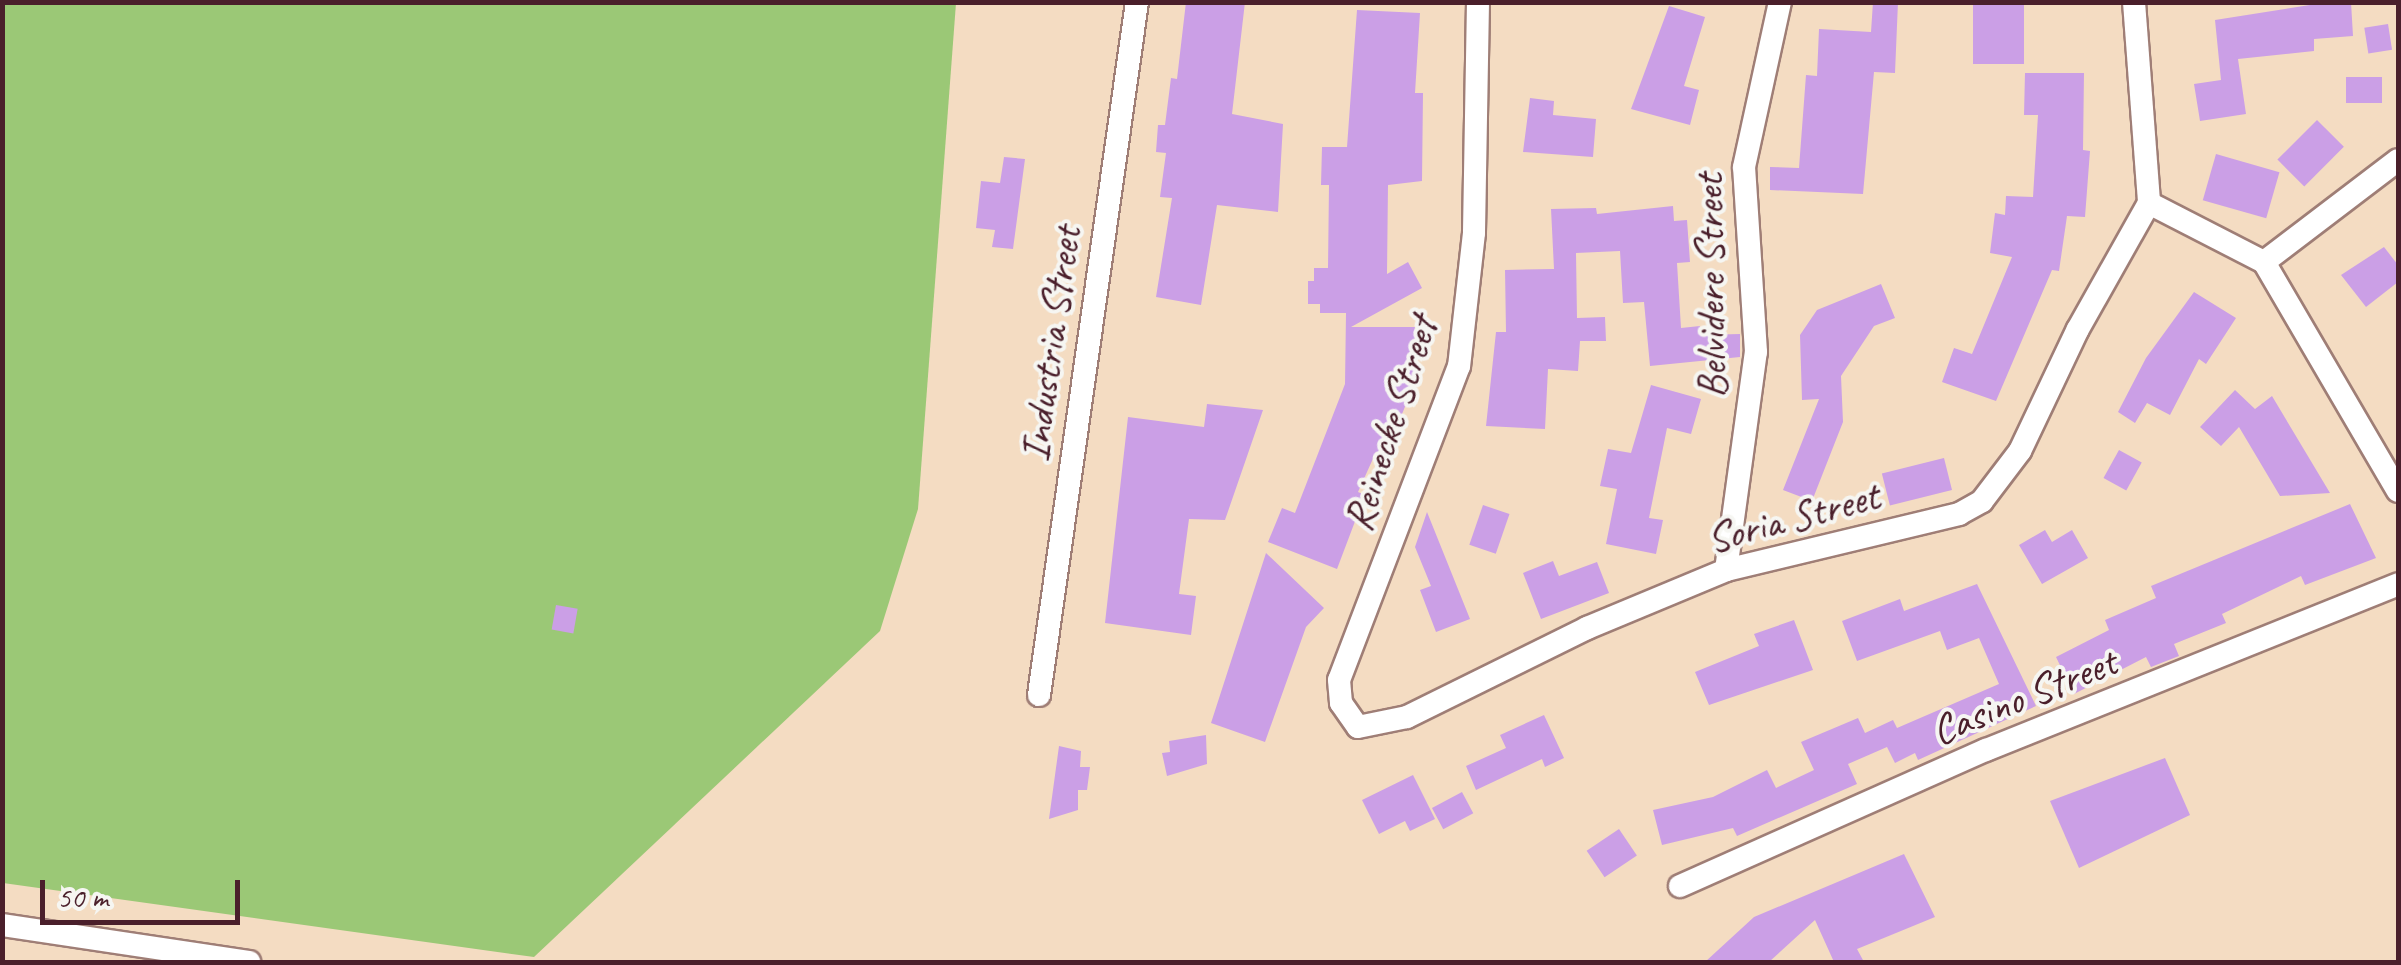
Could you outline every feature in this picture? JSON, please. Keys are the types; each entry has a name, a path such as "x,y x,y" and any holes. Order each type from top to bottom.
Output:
{"street":[{"name":"Industria Street","path":"1039,696 1138,2"},
{"name":"Reinecke Street","path":"1339,680 1459,366 1474,233 1478,2"},
{"name":"Belvidere Street","path":"1726,570 1756,352 1744,167 1780,2"},
{"path":"2134,2 2149,203 2264,262 2398,491"},
{"path":"2264,262 2398,160"},
{"name":"Soria Street","path":"1339,680 1348,717 1372,727 1726,570 1959,514 1982,501 2020,451 2078,329 2149,203"},
{"name":"Casino Street","path":"1680,886 1986,750 2398,584"},
{"path":"2,924 134,954 249,962"}],"green space":[{"path":"3,3 956,3 918,509 880,631 534,957 3,883"}],"building":[{"path":"1186,2 1245,2 1232,114 1283,124 1278,212 1217,205 1201,305 1156,297 1172,198 1160,197 1166,153 1156,152 1158,125 1165,125 1171,78 1177,79"},
{"path":"1873,2 1898,2 1895,73 1874,72 1863,194 1770,190 1770,167 1799,168 1806,75 1817,76 1819,29 1871,32"},
{"path":"1973,2 2024,2 2024,64 1973,64"},
{"path":"2351,2 2353,36 2314,39 2314,51 2238,59 2246,114 2200,121 2194,84 2221,80 2215,20"},
{"path":"1669,6 1705,17 1684,86 1699,90 1690,125 1631,109"},
{"path":"1357,10 1420,13 1415,93 1423,93 1422,181 1388,185 1387,274 1408,262 1422,288 1351,327 1415,327 1415,382 1385,456 1376,452 1358,492 1365,495 1337,569 1268,542 1282,508 1295,513 1345,384 1346,313 1320,313 1320,304 1308,304 1308,281 1314,281 1314,268 1328,268 1329,185 1321,185 1322,147 1347,147"},
{"path":"2388,24 2392,50 2368,53 2364,28"},
{"path":"2025,73 2084,73 2083,150 2090,151 2085,217 2067,216 2059,271 2052,270 1996,401 1942,382 1954,348 1972,354 2012,257 1990,253 1995,213 2005,215 2006,196 2033,197 2038,115 2024,115"},
{"path":"2346,77 2382,77 2382,103 2346,103"},
{"path":"1530,98 1554,101 1553,115 1596,119 1593,157 1523,152"},
{"path":"2317,120 2344,147 2304,186 2277,160"},
{"path":"2216,154 2279,172 2266,218 2203,200"},
{"path":"1004,157 1025,159 1013,249 992,247 995,230 976,228 981,181 1000,183"},
{"path":"1673,206 1674,221 1687,220 1690,262 1677,263 1681,328 1700,326 1701,335 1740,334 1740,357 1650,366 1644,302 1623,303 1620,251 1576,253 1577,318 1605,317 1606,341 1580,341 1578,371 1548,369 1545,429 1486,426 1496,332 1506,332 1505,270 1554,269 1551,209 1596,208 1597,214"},
{"path":"2384,247 2398,265 2398,282 2366,307 2341,275"},
{"path":"1881,284 1895,318 1874,326 1841,376 1843,422 1812,501 1783,490 1819,399 1802,400 1800,335 1817,310"},
{"path":"2194,292 2236,318 2206,364 2199,359 2170,415 2147,403 2135,423 2118,412 2146,358"},
{"path":"1651,385 1701,399 1691,434 1667,428 1649,518 1663,520 1656,554 1606,544 1617,489 1600,486 1608,449 1631,453"},
{"path":"2235,390 2255,409 2272,396 2330,493 2280,496 2239,427 2221,446 2200,427"},
{"path":"1207,404 1263,410 1225,520 1189,519 1179,594 1196,596 1191,635 1105,623 1128,417 1204,427"},
{"path":"2119,450 2142,463 2126,491 2103,478"},
{"path":"1944,458 1952,490 1890,506 1882,473"},
{"path":"2350,504 2376,558 2305,585 2301,576 2222,614 2226,623 2174,644 2179,656 2151,667 2146,657 2074,694 2056,657 2109,630 2105,620 2156,598 2151,586"},
{"path":"1483,505 1509,514 1496,554 1469,545"},
{"path":"1427,512 1470,619 1436,632 1420,590 1431,586 1415,547"},
{"path":"2045,530 2052,542 2072,530 2088,558 2042,584 2019,545"},
{"path":"1266,553 1324,608 1306,627 1265,742 1211,723"},
{"path":"1553,561 1559,576 1597,562 1609,593 1541,619 1523,573"},
{"path":"1977,584 2036,706 1918,760 1915,753 1895,763 1887,747 1848,764 1857,784 1737,836 1733,828 1662,845 1653,810 1713,797 1767,770 1776,788 1814,770 1801,742 1858,718 1865,733 1893,720 1897,728 1999,684 1979,638 1947,650 1940,631 1857,661 1842,621 1900,599 1904,611"},
{"path":"556,605 578,609 573,633 552,630"},
{"path":"1794,620 1813,670 1709,705 1695,672 1759,646 1754,634"},
{"path":"1544,715 1564,758 1545,767 1542,759 1476,790 1466,766 1506,748 1500,735"},
{"path":"1206,735 1207,764 1167,776 1162,753 1170,752 1169,741"},
{"path":"1059,746 1081,751 1080,767 1090,767 1087,790 1078,790 1078,810 1049,819"},
{"path":"2165,758 2190,815 2079,868 2050,801"},
{"path":"1413,775 1435,819 1410,831 1405,821 1379,834 1362,800"},
{"path":"1462,792 1473,813 1443,829 1432,808"},
{"path":"1619,829 1637,856 1605,877 1587,851"},
{"path":"1904,854 1935,917 1857,949 1864,962 1834,962 1815,920 1769,962 1705,962 1754,917"}]}
